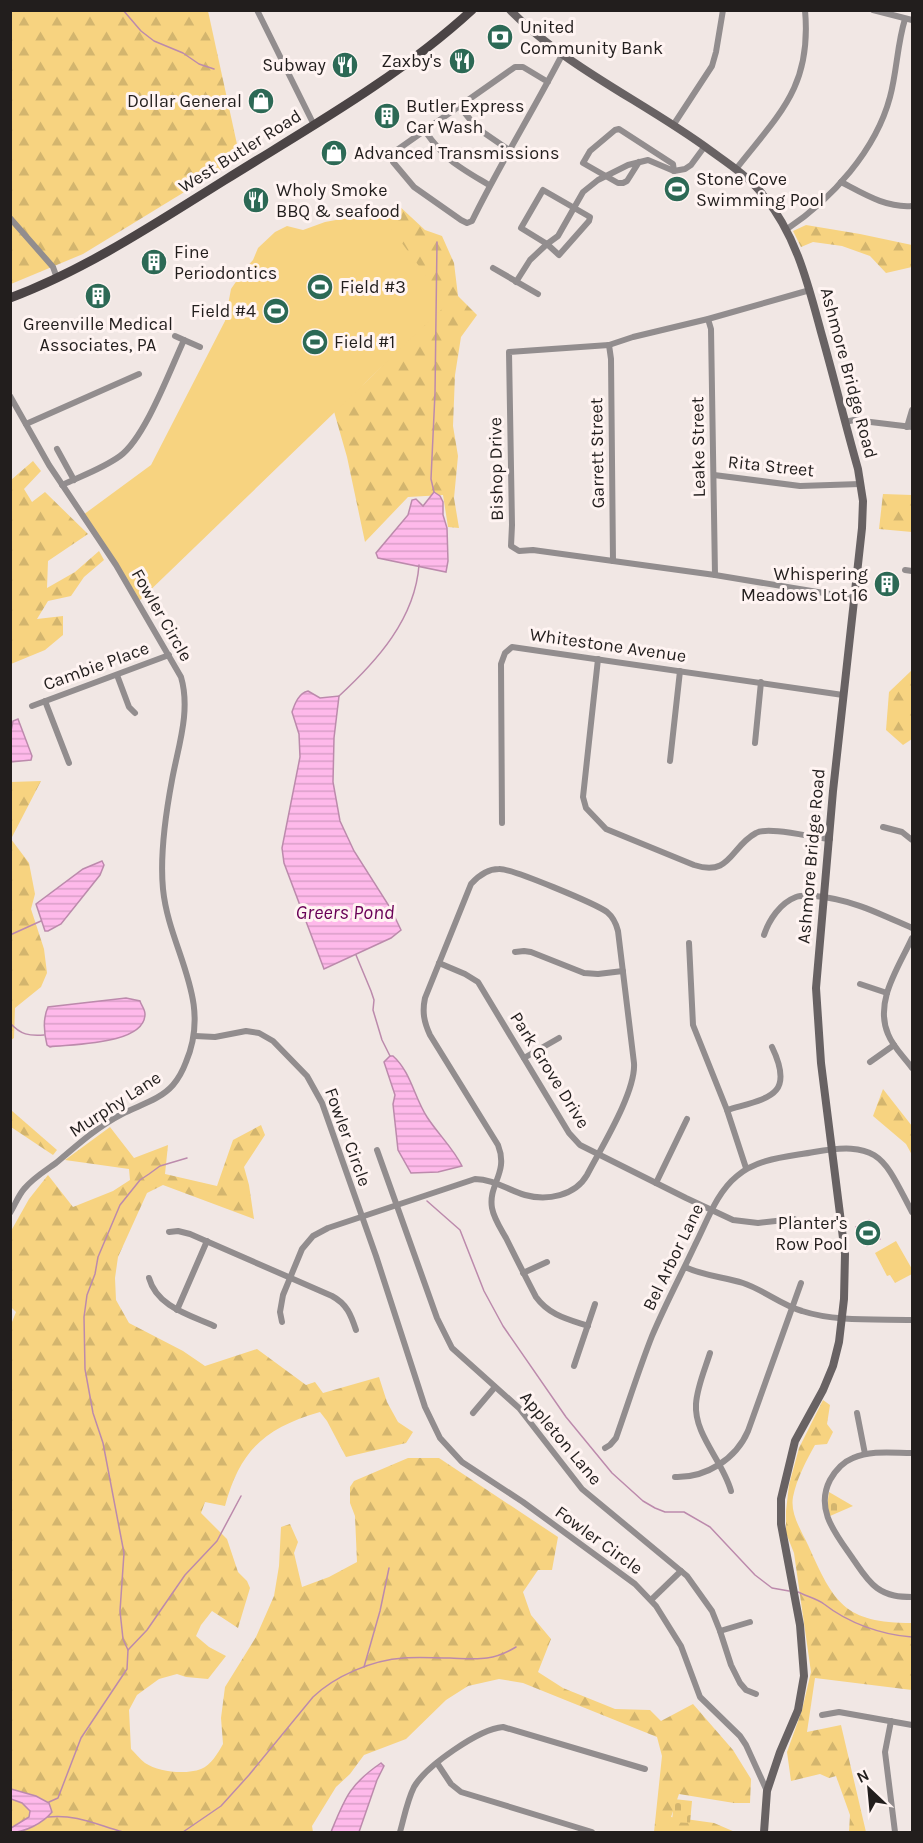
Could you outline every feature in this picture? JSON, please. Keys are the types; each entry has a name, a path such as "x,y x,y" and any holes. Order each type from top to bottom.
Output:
{"main road":[{"name":"West Butler Road","path":"10,298 57,278 109,251 314,125 402,68 472,10"},
{"name":"Ashmore Bridge Road","path":"510,10 536,36 562,55 674,124 736,169 764,195 787,229 803,267 858,469 863,513 843,695 817,969 816,1006 845,1254 843,1318 833,1366 823,1390 795,1441 781,1499 781,1524 800,1625 804,1676 798,1710 767,1791 764,1833"}],"street":[{"path":"257,10 314,125"},
{"path":"674,124 712,66 723,10"},
{"path":"736,169 783,110 796,87 807,39 805,10"},
{"path":"787,229 817,208 841,182 870,143 884,115 891,94 897,51 909,20 873,10"},
{"path":"548,82 523,67 515,67 397,150 392,157 393,162 414,187 466,223 472,221 489,185 548,82 562,55"},
{"path":"460,107 477,128 509,150"},
{"path":"639,162 632,174 622,183 618,183 583,163 590,151 619,129 673,164 674,171"},
{"path":"425,131 439,151 453,164 489,185"},
{"path":"516,282 530,260 558,236 583,192 607,176 639,162 648,160 674,171 686,169 692,165 705,146"},
{"path":"841,182 887,204 912,206"},
{"path":"543,190 590,217 559,255 546,244 521,228 543,190"},
{"path":"10,218 53,267 57,278"},
{"path":"493,268 538,294"},
{"name":"Bishop Drive","path":"810,290 609,345 511,351 508,354 511,542 512,548 519,551 533,550 715,575 854,598"},
{"name":"Leake Street","path":"708,319 711,329 715,575"},
{"path":"175,336 200,347"},
{"path":"62,486 121,456 138,438 184,340"},
{"name":"Garrett Street","path":"609,345 613,561"},
{"path":"26,424 139,374"},
{"name":"Fowler Circle","path":"10,396 62,486 116,566 181,677 185,700 167,820 163,890 169,919 192,996 195,1036 215,1037 252,1031 267,1037 292,1059 311,1082 320,1096 425,1407 445,1445 462,1462 522,1502 635,1584 651,1600 665,1618 681,1646 700,1698 743,1740 767,1791"},
{"path":"844,422 854,420 910,427 912,410"},
{"path":"57,449 74,480"},
{"name":"Rita Street","path":"714,475 800,486 860,484"},
{"name":"Whitestone Avenue","path":"502,823 501,664 505,653 510,648 517,647 680,670 843,695"},
{"name":"Cambie Place","path":"32,706 170,655"},
{"path":"598,659 583,797 586,808 602,826 707,869 724,864 747,840 761,831 830,839"},
{"path":"670,761 680,670"},
{"path":"117,675 129,707 135,713"},
{"path":"755,743 761,682"},
{"path":"45,701 69,763"},
{"path":"883,827 902,832 912,840"},
{"path":"282,1322 280,1304 302,1249 313,1236 328,1228 468,1180 482,1179 496,1183 528,1196 569,1193 582,1184 630,1091 634,1075 617,925 609,914 592,904 515,872 500,869 485,873 471,884 426,998 423,1010 424,1022 498,1145 502,1166 496,1183 492,1195 492,1211 523,1273 536,1297 549,1311 588,1326"},
{"path":"764,935 770,921 780,908 790,900 801,896 825,897 861,905 912,928"},
{"path":"912,938 884,1002 887,1033 912,1068"},
{"path":"689,943 693,1025 727,1110 746,1168"},
{"path":"515,952 531,952 591,974 623,971"},
{"name":"Park Grove Drive","path":"439,963 478,982 569,1133 580,1145 733,1220 750,1223 795,1219"},
{"path":"860,984 887,993"},
{"name":"Murphy Lane","path":"10,1213 26,1186 91,1133 168,1090 183,1070 195,1036"},
{"path":"524,1058 559,1038"},
{"path":"870,1062 894,1045"},
{"path":"727,1110 765,1098 777,1089 782,1070 772,1047"},
{"path":"656,1183 687,1119"},
{"name":"Appleton Lane","path":"377,1150 447,1341 458,1354 529,1419 576,1484 681,1571 703,1596 720,1631 731,1665 740,1683 746,1690 756,1694"},
{"name":"Bel Arbor Lane","path":"605,1448 616,1438 646,1350 712,1210 726,1186 746,1168 768,1160 833,1150 860,1150 878,1157 891,1171 912,1212"},
{"path":"169,1232 183,1232 207,1241 341,1301 347,1308 356,1330"},
{"path":"177,1310 207,1241"},
{"path":"523,1273 547,1262"},
{"path":"685,1267 708,1276 745,1284 793,1308 812,1314 843,1318 912,1320"},
{"path":"149,1278 157,1295 177,1310 214,1326"},
{"path":"675,1477 698,1475 720,1464 735,1452 745,1438 801,1283"},
{"path":"574,1366 595,1304"},
{"path":"710,1353 697,1394 696,1410 701,1430 720,1464 731,1491"},
{"path":"473,1413 495,1387"},
{"path":"857,1413 865,1454"},
{"path":"912,1453 865,1454 849,1460 833,1475 825,1495 826,1516 871,1583 888,1594 912,1597"},
{"path":"651,1600 681,1571"},
{"path":"720,1631 750,1622"},
{"path":"822,1715 839,1712 912,1725"},
{"path":"891,1721 885,1752 895,1833"},
{"path":"400,1833 414,1788 424,1773 485,1732 503,1727 645,1769"},
{"path":"437,1763 451,1784 465,1794 592,1833"},
{"path":"758,1772 773,1773"}],"green space":[{"path":"10,11 208,11 240,158 83,254 11,284"},
{"path":"397,204 425,230 442,236 454,263 458,296 477,315 461,337 455,375 453,426 458,456 454,498 459,528 448,527 443,495 408,497 365,542 347,457 333,408 369,379 400,344 374,217"},
{"path":"379,212 447,304 139,601 83,515 151,465 225,321 231,289 253,260 258,248 275,232 287,226 303,230 325,222"},
{"path":"806,225 912,245 912,267 886,273 870,256 842,246 813,242 801,247 793,231"},
{"path":"33,461 41,471 24,489 32,502 45,492 88,534 48,561 47,588 75,572 99,551 104,560 84,577 71,596 48,601 37,619 63,616 63,635 45,650 11,664 11,480"},
{"path":"883,494 912,495 912,532 879,529"},
{"path":"912,670 912,739 903,745 886,730 889,692"},
{"path":"41,781 11,839 11,782"},
{"path":"11,839 29,863 35,894 31,909 44,949 47,973 41,987 15,1008 14,1038 11,1040"},
{"path":"883,1089 912,1126 912,1155 906,1144 873,1116"},
{"path":"11,1110 57,1150 53,1155 11,1127"},
{"path":"261,1125 265,1135 244,1167 254,1219 163,1185 147,1193 118,1257 115,1278 116,1300 129,1323 183,1351 205,1366 257,1349 306,1385 315,1382 323,1393 379,1377 387,1402 398,1422 413,1432 406,1443 346,1457 320,1412 301,1418 270,1434 247,1456 238,1470 225,1506 205,1502 201,1513 227,1539 238,1572 250,1588 238,1628 212,1611 201,1625 196,1636 209,1647 226,1656 208,1679 177,1674 159,1679 137,1695 129,1710 131,1749 145,1763 165,1770 187,1772 208,1765 223,1744 221,1718 225,1687 256,1637 274,1596 279,1566 281,1527 290,1524 298,1542 294,1553 302,1587 329,1577 357,1562 355,1516 350,1503 350,1487 354,1481 408,1458 439,1458 558,1537 552,1570 538,1570 523,1592 531,1615 551,1639 538,1672 563,1688 615,1709 650,1710 661,1721 693,1704 733,1750 751,1779 750,1803 734,1803 679,1794 671,1817 714,1823 735,1832 654,1832 662,1756 657,1737 523,1683 499,1679 468,1686 446,1700 406,1739 364,1755 350,1774 336,1787 312,1826 313,1832 20,1832 36,1823 49,1803 36,1796 11,1789 10,1327 16,1312 11,1307 11,1231 29,1199 48,1175 73,1207 113,1191 130,1180 129,1169 65,1160 110,1127 134,1158 168,1145 165,1174 217,1186 233,1140"},
{"path":"896,1241 912,1269 912,1274 895,1283 890,1275 887,1276 875,1253"},
{"path":"823,1400 830,1405 827,1424 833,1432 827,1444 815,1445 799,1476 792,1503 797,1522 826,1582 844,1606 856,1614 871,1619 912,1623 912,1690 815,1678 807,1732 841,1725 866,1832 849,1832 850,1815 836,1776 829,1778 820,1774 791,1781 787,1752 802,1710 811,1672 794,1553 786,1533 786,1511 789,1485 799,1448"},
{"path":"829,1492 853,1506 830,1516 827,1507"},
{"path":"11,1799 22,1803 30,1811 29,1817 11,1828"},
{"path":"674,1799 692,1801 690,1823 672,1822"}],"water":[{"path":"434,492 443,502 443,515 447,528 446,572 378,558 376,553 408,515 412,500 416,499 423,506"},
{"name":"Greers Pond","path":"308,691 320,698 339,696 334,738 333,782 340,821 354,851 391,909 401,930 391,938 324,969 284,863 282,848 300,757 299,734 292,712 300,696"},
{"path":"18,719 32,756 31,760 11,762 11,731 13,721"},
{"path":"102,861 104,865 100,875 61,924 45,931 36,904 83,869"},
{"path":"126,998 140,1001 145,1012 142,1024 133,1032 105,1041 50,1047 47,1045 44,1026 48,1007"},
{"path":"393,1056 404,1069 427,1117 462,1166 438,1172 411,1173 398,1150 393,1104 395,1095 384,1062"},
{"name":"Planter's Row Pool","path":"869,1220 880,1239 867,1246 856,1227"},
{"path":"381,1763 384,1766 359,1832 331,1832 349,1793 362,1778"},
{"path":"11,1789 36,1796 49,1803 52,1812 33,1826 22,1831 11,1832 11,1828 29,1817 30,1811 22,1803 11,1799"}],"waterway":[{"path":"123,10 141,31 154,41 183,53 199,64 214,69"},
{"path":"434,492 431,479 435,393 437,242"},
{"path":"10,520 10,526"},
{"path":"339,696 392,638 410,603 419,565"},
{"path":"10,935 41,921"},
{"path":"356,955 371,991 374,1000 373,1010 382,1040 390,1056"},
{"path":"10,1023 26,1034 44,1035"},
{"path":"128,1650 123,1639 120,1611 124,1553 103,1443 93,1413 85,1369 84,1317 87,1295 95,1274 98,1257 120,1205 140,1180 160,1166 187,1158"},
{"path":"427,1201 460,1230 484,1291 503,1326 566,1417 612,1473 643,1501 655,1508 665,1512 684,1512 710,1527 755,1575 772,1588 789,1591"},
{"path":"49,1802 58,1798 81,1738 127,1669 128,1650 147,1630 185,1575 217,1541 241,1496"},
{"path":"364,1667 380,1611 389,1568"},
{"path":"798,1592 866,1627 889,1634 912,1637"},
{"path":"183,1832 221,1806 313,1697 332,1682 355,1670 392,1659 483,1658 499,1655 516,1647"},
{"path":"48,1817 68,1817 123,1832"}],"place":[{"name":"United Community Bank","path":"500,37"},
{"name":"Zaxby's","path":"462,61"},
{"name":"Subway","path":"345,65"},
{"name":"Dollar General","path":"261,101"},
{"name":"Butler Express Car Wash","path":"387,116"},
{"name":"Advanced Transmissions","path":"334,153"},
{"name":"Stone Cove Swimming Pool","path":"677,189"},
{"name":"Wholy Smoke BBQ & seafood","path":"256,200"},
{"name":"Fine Periodontics","path":"154,262"},
{"name":"Field #3","path":"320,287"},
{"name":"Greenville Medical Associates, PA","path":"98,296"},
{"name":"Field #4","path":"276,311"},
{"name":"Field #1","path":"315,342"},
{"name":"Whispering Meadows Lot 16","path":"887,584"},
{"name":"Planter's Row Pool","path":"868,1233"}]}
